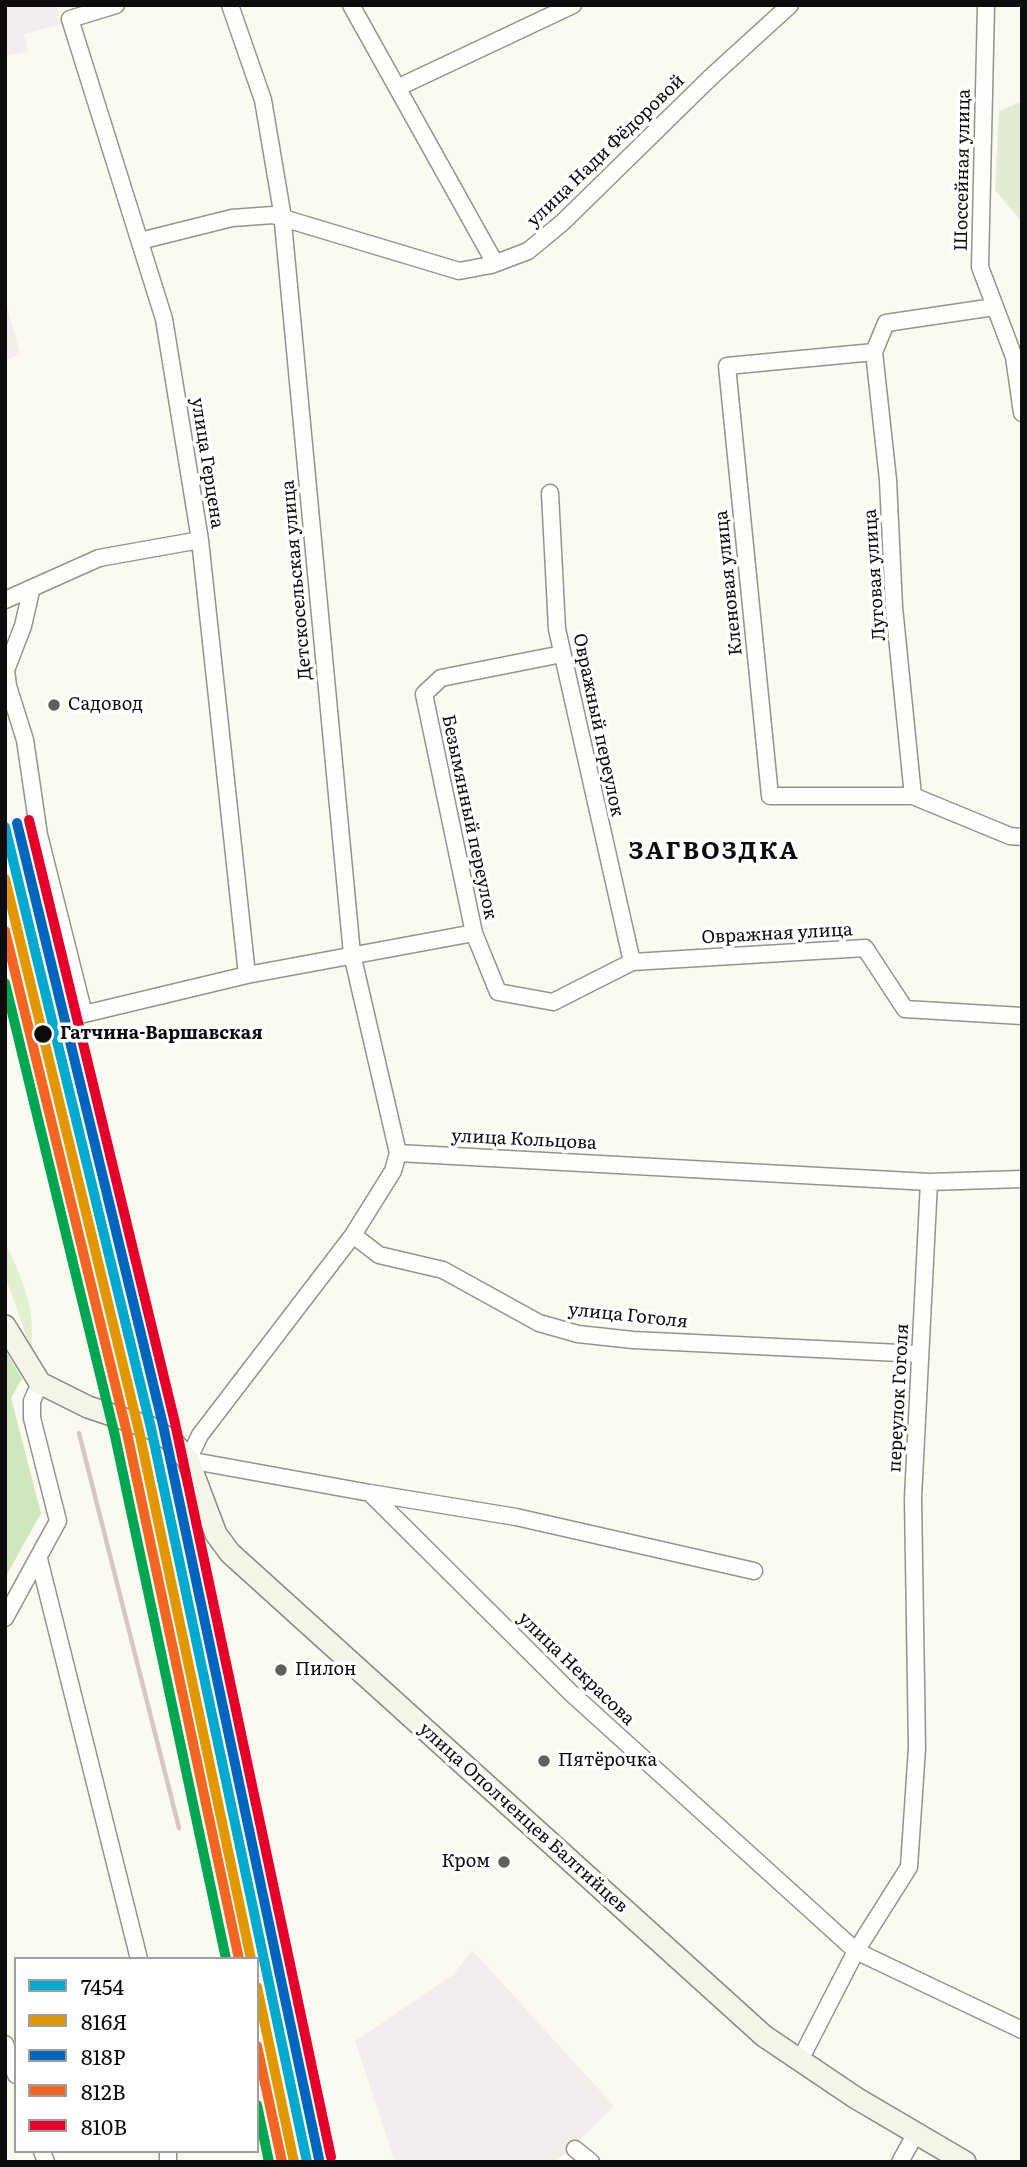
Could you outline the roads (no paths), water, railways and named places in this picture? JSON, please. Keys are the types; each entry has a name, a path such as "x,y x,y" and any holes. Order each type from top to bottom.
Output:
{"main road":[{"path":"5,1326 40,1383"},
{"name":"улица Ополченцев Балтийцев","path":"40,1383 88,1407 137,1423 172,1441 188,1460 216,1534 230,1553 764,2036 965,2162"}],"street":[{"name":"улица Герцена","path":"117,5 70,19 164,319 201,540 247,975"},
{"name":"Детскосельская улица","path":"230,5 263,100 282,218 352,954 398,1153"},
{"path":"351,5 495,263"},
{"path":"399,87 573,5"},
{"name":"улица Нади Фёдоровой","path":"140,241 232,218 273,215 459,271 495,263 528,251 563,222 711,77 790,5"},
{"name":"Шоссейная улица","path":"986,5 980,267 1014,357 1022,413"},
{"path":"874,352 886,323 995,307"},
{"name":"Кленовая улица","path":"874,352 727,366 770,796 913,796"},
{"name":"Луговая улица","path":"874,352 888,480 894,607 913,796"},
{"name":"Овражный переулок","path":"550,493 557,629 632,962"},
{"path":"7,600 99,558 201,540"},
{"path":"31,591 23,626 6,670 8,686 25,740 39,835 84,1014 247,975 474,933"},
{"path":"7,600 25,610"},
{"name":"Безымянный переулок","path":"553,1002 498,992 474,933 424,694 441,678 562,654"},
{"path":"913,796 1010,836 1022,837"},
{"name":"Овражная улица","path":"553,1002 632,962 865,948 905,1009 1022,1016"},
{"path":"398,1153 393,1171 353,1235 200,1435 188,1460 516,1517 754,1571"},
{"name":"улица Кольцова","path":"398,1153 929,1182 1022,1179"},
{"name":"переулок Гоголя","path":"800,2060 856,1951 909,1867 917,1748 913,1498 929,1182"},
{"name":"улица Гоголя","path":"353,1235 379,1255 443,1270 539,1323 578,1334 633,1340 920,1354"},
{"path":"5,1618 58,1521 32,1418 33,1401 40,1383"},
{"name":"улица Некрасова","path":"370,1493 571,1693 856,1951 1022,2031"},
{"path":"39,1559 138,1957"},
{"path":"5,2044 14,2069"},
{"path":"900,2162 916,2133"},
{"path":"575,2149 591,2162"}],"railway":[{"path":"79,1433 179,1828"}],"place":[{"name":"Садовод","path":"54,705"},
{"name":"Гатчина-Варшавская","path":"43,1034"},
{"name":"Пилон","path":"281,1670"},
{"name":"Пятёрочка","path":"544,1761"},
{"name":"Кром","path":"504,1862"}],"district":[{"name":"ЗАГВОЗДКА","path":"714,852"}]}
